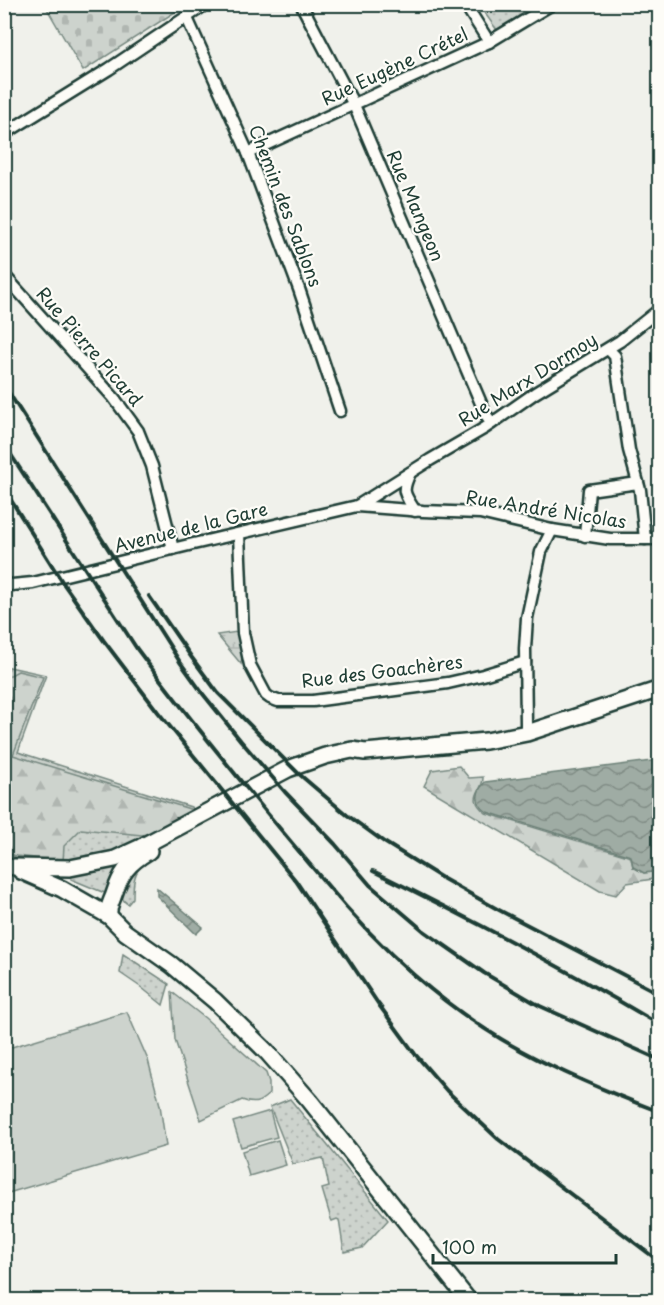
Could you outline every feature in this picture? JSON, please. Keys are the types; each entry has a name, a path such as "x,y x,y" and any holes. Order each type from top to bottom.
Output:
{"main road":[{"path":"109,916 108,909 120,876 148,851 308,768 365,752 486,741 527,733 660,689"},
{"path":"9,866 69,868 115,859 288,769 325,756 352,750 365,752"},
{"path":"9,866 62,890 109,916 125,932 172,965 215,1001 267,1052 310,1101 468,1300"}],"street":[{"path":"4,134 110,69 206,4"},
{"name":"Rue Mangeon","path":"301,4 354,105 486,415 492,423"},
{"path":"465,4 489,42"},
{"name":"Rue Eugène Crétel","path":"248,153 489,42 552,4"},
{"name":"Chemin des Sablons","path":"187,18 248,153 297,284 340,411"},
{"name":"Rue Pierre Picard","path":"4,274 114,399 138,431 152,466 173,549"},
{"name":"Rue Marx Dormoy","path":"357,506 608,349 660,309"},
{"path":"608,349 615,356 629,450 638,483 645,539"},
{"path":"410,473 404,490 415,511"},
{"path":"585,536 589,490 638,483"},
{"name":"Avenue de la Gare","path":"4,583 12,585 33,583 357,506"},
{"name":"Rue André Nicolas","path":"357,506 480,513 585,536 610,539 660,539"},
{"path":"526,724 525,630 541,552 552,530"},
{"name":"Rue des Goachères","path":"239,534 243,633 250,665 266,695 270,698 278,701 313,701 448,683 525,662"}],"green space":[{"path":"45,5 186,5 83,71"},
{"path":"479,5 544,5 499,33"},
{"path":"237,632 242,657 241,664 217,635"},
{"path":"5,666 46,675 18,752 191,807 195,812 135,846 85,860 34,863 5,854"},
{"path":"18,671 43,677 13,755 193,810 142,835 81,829 64,846 63,861 16,856 5,852 5,676"},
{"path":"459,766 469,778 483,777 476,798 486,813 631,857 633,867 644,873 659,871 659,878 627,883 616,895 600,891 424,786 432,770"},
{"path":"145,860 136,873 133,898 128,904 121,894 122,887"},
{"path":"123,862 107,894 71,879 74,872"},
{"path":"123,954 169,984 163,1005 120,973"},
{"path":"172,992 205,1018 266,1073 269,1094 257,1102 242,1100 201,1120 175,1040"},
{"path":"127,1012 148,1060 160,1105 166,1146 5,1194 5,1049"},
{"path":"290,1099 388,1220 362,1248 344,1252 339,1220 332,1221 322,1189 329,1187 323,1158 293,1164 270,1107"},
{"path":"270,1111 277,1137 241,1147 233,1122"},
{"path":"278,1140 286,1165 249,1176 242,1151"}],"water":[{"path":"659,760 659,871 644,873 633,867 631,856 487,812 478,802 479,790 485,782"},
{"path":"157,888 203,927 196,934 157,896"}],"railway":[{"path":"4,385 180,662 203,694 285,792 335,844 370,885 424,931 484,973 540,1006 660,1060"},
{"path":"4,444 137,649 252,794 367,930 439,996 493,1034 573,1076 660,1112"},
{"path":"4,489 63,583 104,641 158,712 296,881 379,1005 415,1054 447,1091 498,1139 660,1262"},
{"path":"149,596 218,693 299,774 347,815 384,842 442,878 660,994"},
{"path":"373,871 518,945 660,1025"}]}
